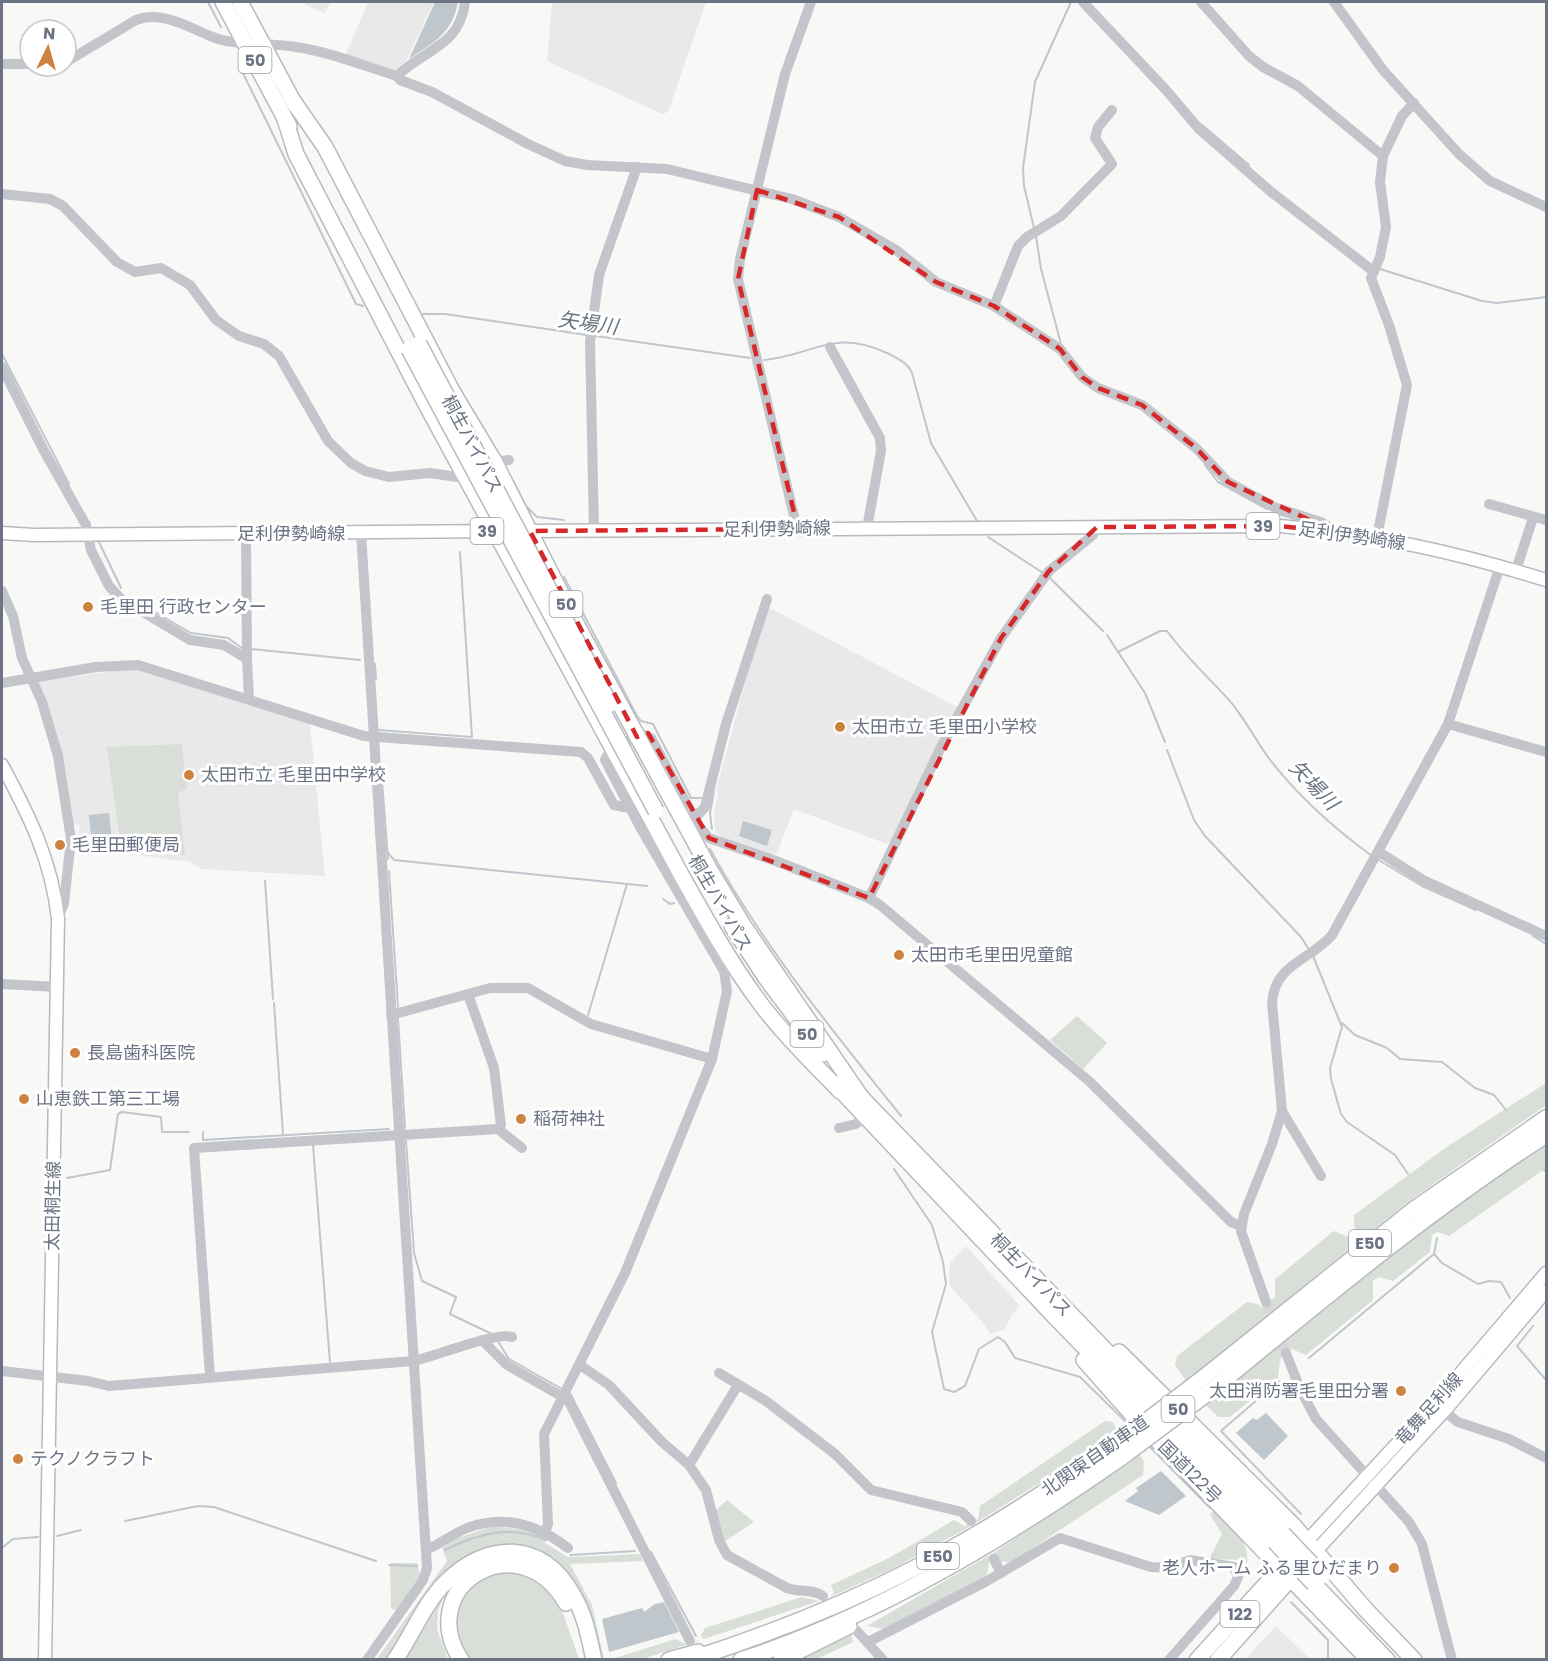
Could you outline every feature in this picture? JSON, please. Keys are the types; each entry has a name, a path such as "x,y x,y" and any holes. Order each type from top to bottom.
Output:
{"highway":[{"name":"桐生バイパス","path":"224,2 285,119 414,346"},
{"name":"桐生バイパス","path":"240,2 291,98 414,346 727,938 799,1040 840,1091 863,1117 1036,1289"},
{"name":"50","path":"291,98 325,147 453,391 502,460 530,531 578,627 743,925 861,1097"},
{"name":"50","path":"285,119 296,154 465,475 612,750 719,942 760,1002 788,1037 840,1091"},
{"name":"桐生バイパス","path":"660,809 751,956 813,1042 861,1097 1036,1289 1275,1542 1403,1659"},
{"name":"北関東自動車道","path":"1208,1384 1413,1210 1546,1118"},
{"name":"北関東自動車道","path":"741,1659 874,1605 972,1556 1044,1512 1119,1451 1369,1261 1480,1179 1546,1135"},
{"name":"50","path":"1036,1289 1069,1304 1311,1546 1366,1610 1414,1659"},
{"name":"国道122号","path":"1036,1289 1107,1388 1275,1542 1287,1572 1370,1659"},
{"name":"北関東自動車道","path":"690,1659 748,1641 828,1609 913,1569 1054,1486 1119,1451"},
{"path":"1188,1659 1265,1570 1275,1542"},
{"name":"122","path":"1197,1659 1311,1546"},
{"path":"395,1659 444,1584 479,1557 497,1552 531,1555 557,1572 580,1607 594,1659"},
{"path":"781,1659 914,1594 972,1556"},
{"path":"460,1659 448,1630 449,1615 457,1593 469,1578 482,1568 510,1564 540,1573 559,1590 572,1616 584,1659"},
{"name":"122","path":"1218,1659 1287,1572"},
{"name":"桐生バイパス","path":"1318,1580 1387,1659"},
{"path":"669,1659 748,1641"}],"main road":[{"name":"足利伊勢崎線","path":"2,533 34,535 246,534 1280,526 1377,537 1441,549 1546,580"},
{"name":"太田桐生線","path":"2,765 42,846 51,874 57,919 45,1659"},
{"name":"竜舞足利線","path":"1311,1546 1371,1481 1546,1274"},
{"name":"竜舞足利線","path":"1371,1481 1446,1409 1546,1291"}],"street":[{"path":"397,76 449,40 456,29 465,2"},
{"path":"797,529 738,279 785,74 811,2"},
{"path":"1083,2 1166,90 1199,129 1270,191 1373,271"},
{"path":"1201,2 1249,56 1263,67 1298,86 1383,156"},
{"path":"1334,2 1383,70 1459,154 1490,182 1546,207"},
{"path":"78,55 145,16 179,23 209,36 245,43 299,47 397,76 400,80 432,92 547,154 576,164 667,169 810,204 839,217 896,250 936,282 994,306 1060,349 1082,377 1098,388 1142,405 1196,448 1228,482 1274,507 1321,522 1335,532"},
{"path":"2,63 18,64"},
{"path":"1377,537 1407,385 1389,325 1371,278 1380,257 1386,227 1380,182 1383,156 1402,116 1414,103"},
{"path":"994,306 1018,246 1061,216 1112,164 1095,138 1098,127 1112,110"},
{"path":"594,531 590,341 599,275 637,167"},
{"path":"2,194 50,199 63,206 117,262 135,272 161,268 190,285 216,320 230,331 264,344 279,356 322,432 336,451 351,463 376,475 389,477 430,472 438,475 465,475 502,460"},
{"path":"830,347 880,438 881,451 867,528"},
{"path":"2,366 42,449 86,525 100,571 121,599 190,640 224,645 247,652"},
{"path":"1489,504 1546,520"},
{"path":"1516,570 1533,518"},
{"path":"869,898 971,688 1001,638 1046,575 1093,535 1094,527"},
{"path":"361,533 377,736 427,1573 367,1659"},
{"path":"246,534 249,699"},
{"path":"1266,1302 1242,1240 1241,1226 1282,1111 1272,1003 1275,985 1284,972 1318,949 1332,934 1448,724 1500,566"},
{"path":"2,591 10,608 22,658 42,702 58,756 71,839 64,903 57,919"},
{"path":"694,819 705,807 726,724 767,599"},
{"path":"2,683 128,664 149,667 364,736 581,752 588,758 614,806 629,808"},
{"path":"1448,724 1546,752"},
{"path":"545,1532 548,1524 543,1441 625,1273 712,1059 727,986 724,971 629,808 605,760 612,750 638,737 644,735 651,738 694,819 709,838 776,861 869,898 1089,1081 1174,1169 1231,1222 1241,1226"},
{"path":"1378,852 1423,880 1546,936"},
{"path":"2,984 57,987"},
{"path":"392,1015 490,988 528,988 591,1024 712,1059"},
{"path":"468,994 494,1068 494,1085 501,1125 498,1129"},
{"path":"1282,1111 1321,1176"},
{"path":"839,1128 856,1124 863,1117"},
{"path":"210,1376 194,1148 498,1129 522,1148"},
{"path":"2,1371 88,1381 104,1386 413,1361 489,1338 512,1337"},
{"path":"489,1338 507,1365 565,1392 690,1641"},
{"path":"1287,1353 1300,1389 1316,1419 1409,1522 1422,1544 1453,1658"},
{"path":"580,1365 609,1385 662,1442 689,1465 706,1490 719,1540 728,1555 787,1588 797,1592 815,1591 823,1596"},
{"path":"719,1373 766,1401 836,1454 865,1486 962,1512 971,1521"},
{"path":"689,1465 738,1385"},
{"path":"1441,1396 1446,1409 1458,1422 1509,1439 1546,1458"},
{"path":"426,1550 468,1528 485,1523 518,1523 545,1532 568,1548"},
{"path":"868,1642 1000,1573 1060,1538 1151,1567 1170,1568 1190,1560 1234,1567 1238,1577 1234,1586 1169,1659"},
{"path":"994,1559 1000,1573"},
{"path":"857,1631 883,1659"}],"highlighted area":[{"path":"757,190 839,217 936,282 994,306 1060,349 1082,377 1098,388 1142,405 1196,448 1228,482 1335,532 1280,526 1097,527 1049,571 1001,638 869,898 709,838 648,733 637,737 530,531 798,529 738,279"}],"shaded area":[{"path":"305,2 331,2 325,13 305,5"},
{"path":"368,2 434,2 406,61 395,70 345,56"},
{"path":"435,2 458,2 451,22 441,36 409,59"},
{"path":"552,2 706,2 668,112 662,114 547,61"},
{"name":"太田市立 毛里田小学校","path":"770,608 959,708 887,844 794,809 777,853 772,855 733,843 715,832 714,814 718,795 716,790 761,625"},
{"name":"太田市立 毛里田中学校","path":"128,669 146,671 310,724 325,876 201,869 190,862 76,847 80,825 72,824 38,681"},
{"path":"182,744 187,790 178,792 185,855 121,847 107,747"},
{"path":"109,813 112,844 92,846 89,815"},
{"path":"743,821 772,830 767,846 739,836"},
{"path":"1077,1016 1107,1043 1083,1069 1050,1040"},
{"path":"1546,1083 1546,1105 1409,1201 1186,1381 1175,1365 1177,1356 1247,1302 1258,1304 1262,1308 1275,1297 1275,1279 1334,1231 1350,1238 1357,1231 1354,1226 1354,1215 1448,1146"},
{"path":"1546,1144 1546,1168 1449,1236 1438,1232 1432,1235 1430,1252 1393,1281 1379,1277 1373,1281 1373,1300 1306,1355 1292,1349 1280,1359 1278,1378 1230,1417 1218,1417 1205,1404 1400,1248 1466,1198"},
{"path":"966,1246 1020,1306 1013,1313 1004,1330 990,1334 984,1324 949,1285 950,1263"},
{"path":"1266,1413 1288,1436 1264,1460 1236,1433 1253,1418 1257,1420"},
{"path":"1105,1421 1112,1422 1119,1430 1069,1465 969,1527 894,1568 830,1597 834,1593 831,1585 891,1557 954,1520 965,1526 978,1519 980,1506"},
{"path":"1138,1453 1144,1461 1143,1475 1010,1563 999,1561 997,1557 989,1562 987,1575 884,1629 867,1626 995,1552 1131,1462 1129,1459"},
{"path":"1161,1471 1186,1496 1159,1515 1125,1501 1138,1491 1136,1488"},
{"path":"727,1500 754,1522 724,1542 715,1511"},
{"path":"1215,1510 1237,1533 1246,1548 1247,1567 1244,1579 1246,1560 1209,1559 1222,1534 1210,1514"},
{"path":"492,1526 531,1531 548,1538 545,1543 568,1557 640,1554 643,1561 570,1564 592,1605 604,1659 601,1659 592,1621 582,1594 563,1567 547,1555 529,1547 511,1545 492,1547 473,1553 456,1564 440,1578 387,1659 376,1660 447,1561 442,1548 458,1538"},
{"path":"390,1563 417,1563 420,1575 397,1610 391,1609"},
{"path":"510,1571 536,1578 561,1607 579,1659 466,1659 457,1644 455,1609 458,1601 482,1577"},
{"path":"446,1590 438,1611 437,1629 448,1659 400,1660"},
{"path":"802,1597 819,1601 643,1659 609,1660 675,1639 685,1644 703,1639 701,1635 705,1628"},
{"path":"664,1602 679,1632 609,1652 602,1619 642,1608 644,1612 655,1604"},
{"path":"1276,1626 1310,1659 1245,1659"},
{"path":"851,1632 853,1642 817,1659 794,1660"}],"waterway":[{"name":"矢場川","path":"208,2 221,27"},
{"path":"1034,228 1024,186 1023,168 1035,82 1071,2"},
{"name":"矢場川","path":"239,65 356,304 363,306"},
{"path":"1201,124 1249,165"},
{"path":"1036,236 1041,269 1061,344"},
{"path":"1380,269 1482,301 1497,303 1546,297"},
{"name":"矢場川","path":"423,314 445,314 587,335"},
{"name":"矢場川","path":"596,336 750,358"},
{"name":"矢場川","path":"764,360 824,345 852,343 869,346 902,361 912,373 931,443 977,521"},
{"path":"2,354 69,484"},
{"path":"1205,465 1218,482 1267,509"},
{"path":"513,481 526,506 537,517 564,520"},
{"path":"1275,513 1298,520"},
{"name":"矢場川","path":"988,537 1043,573"},
{"path":"98,540 121,588"},
{"path":"378,730 472,737 460,552"},
{"name":"矢場川","path":"1048,576 1103,631"},
{"path":"564,577 637,716 641,721 653,724 691,798 702,798"},
{"path":"130,598 191,633 228,638 243,649"},
{"name":"矢場川","path":"1118,652 1160,631 1167,631 1235,707 1266,754 1293,787 1331,824 1372,856"},
{"path":"1107,635 1145,693 1165,742"},
{"path":"251,649 360,660"},
{"path":"375,664 376,679"},
{"path":"1167,750 1194,820 1205,836 1301,937 1310,951"},
{"path":"381,768 388,859"},
{"path":"712,829 710,813 714,791"},
{"path":"710,849 752,920 824,1019 901,1116"},
{"path":"388,853 394,860 647,886"},
{"name":"矢場川","path":"1377,859 1422,886 1476,910"},
{"path":"389,871 398,1007"},
{"path":"265,881 273,999"},
{"path":"588,1015 627,884"},
{"path":"663,899 670,904 674,903"},
{"name":"矢場川","path":"1533,936 1546,944"},
{"path":"1313,956 1342,1027 1330,1068 1341,1114 1347,1122 1395,1155 1408,1174"},
{"path":"274,1003 283,1134"},
{"path":"398,1019 405,1128"},
{"path":"1342,1023 1355,1035 1387,1048 1400,1059 1442,1062 1475,1088 1494,1095 1506,1110"},
{"path":"67,1178 110,1170 118,1114 122,1112 161,1117 162,1132 189,1132"},
{"path":"203,1132 203,1140 389,1129"},
{"path":"406,1141 414,1253 422,1281 456,1297 450,1314 494,1335"},
{"path":"313,1145 330,1363"},
{"path":"894,1169 932,1225 943,1262 946,1284 932,1332 944,1389 954,1392 965,1386 979,1349 998,1337 1005,1342 1015,1358 1080,1377 1130,1426"},
{"path":"1309,1358 1434,1254 1437,1238"},
{"path":"1434,1254 1442,1263 1478,1284 1489,1281 1501,1282 1510,1298"},
{"path":"1533,1326 1517,1346 1546,1380"},
{"path":"497,1340 509,1359 562,1389"},
{"path":"1279,1381 1221,1431 1301,1514"},
{"path":"570,1393 616,1483"},
{"path":"1148,1445 1210,1508"},
{"path":"125,1521 198,1506 214,1507 376,1561"},
{"path":"57,1536 81,1530"},
{"path":"445,1550 470,1539 495,1533 520,1533 546,1540"},
{"path":"2,1548 13,1539 38,1537"},
{"path":"570,1555 635,1551"},
{"path":"651,1552 696,1636"},
{"path":"389,1565 417,1566"},
{"path":"1291,1602 1328,1640 1328,1660"}],"tunnel":[{"path":"1266,1302 1286,1353"}],"place":[{"name":"毛里田 行政センター","path":"88,607"},
{"name":"太田市立 毛里田小学校","path":"840,727"},
{"name":"太田市立 毛里田中学校","path":"189,775"},
{"name":"毛里田郵便局","path":"60,845"},
{"name":"太田市毛里田児童館","path":"899,955"},
{"name":"長島歯科医院","path":"75,1053"},
{"name":"山恵鉄工第三工場","path":"24,1099"},
{"name":"稲荷神社","path":"521,1119"},
{"name":"太田消防署毛里田分署","path":"1401,1391"},
{"name":"テクノクラフト","path":"18,1459"},
{"name":"老人ホーム ふる里ひだまり","path":"1394,1568"}]}
